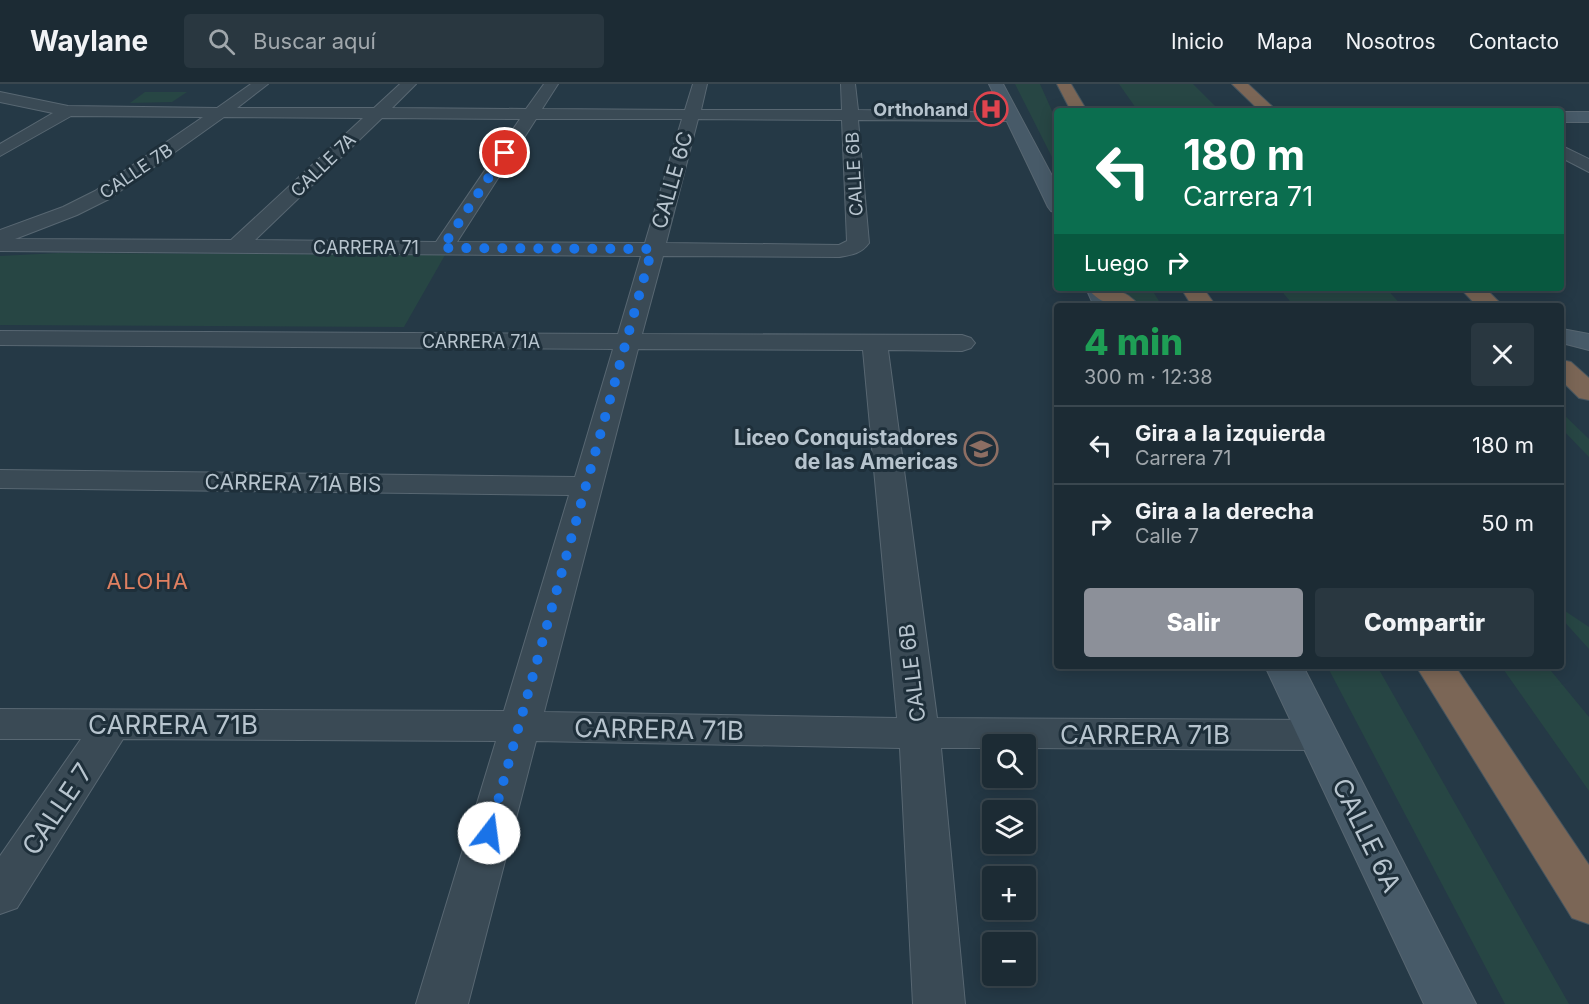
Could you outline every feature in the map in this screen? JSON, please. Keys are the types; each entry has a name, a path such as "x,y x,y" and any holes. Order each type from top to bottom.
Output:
{"highway":[{"path":"1064,84 1077,108"},
{"path":"1239,84 1266,108"},
{"path":"1103,291 1122,303"},
{"path":"1474,291 1488,303"},
{"path":"1564,370 1589,392"},
{"path":"1437,669 1589,904"}],"street":[{"name":"CALLE 7B","path":"0,237 70,211 102,195 261,84"},
{"name":"CALLE 7A","path":"237,246 409,84"},
{"path":"442,248 551,84"},
{"name":"CALLE 6C","path":"441,1004 700,84"},
{"name":"CALLE 6B","path":"839,251 852,248 858,243 848,84"},
{"path":"996,84 1054,199"},
{"path":"0,97 68,111 1011,116"},
{"path":"0,151 68,111"},
{"path":"1564,117 1589,117"},
{"path":"1564,152 1589,167"},
{"name":"CARRERA 71","path":"0,245 839,251"},
{"path":"1564,336 1589,342"},
{"name":"CARRERA 71A","path":"0,338 962,343"},
{"name":"CALLE 6B","path":"875,344 919,733 939,1004"},
{"name":"CARRERA 71A BIS","path":"0,479 586,486"},
{"name":"CALLE 6A","path":"1285,669 1450,1004"},
{"name":"CALLE 7","path":"0,894 113,723"},
{"name":"CARRERA 71B","path":"0,724 519,726 919,733 1317,735"}],"green space":[{"path":"1015,84 1040,84 1054,115 1054,161"},
{"path":"1119,84 1193,84 1217,108 1136,108"},
{"path":"145,92 187,92 172,102 130,103"},
{"path":"58,253 445,255 404,327 0,325 0,256"},
{"path":"1122,291 1153,291 1160,303 1138,303"},
{"path":"1282,291 1389,291 1399,303 1292,303"},
{"path":"1564,415 1589,439 1589,457 1564,431"},
{"path":"1564,610 1589,627 1589,649 1564,621"},
{"path":"1329,669 1379,669 1569,1004 1505,1004"},
{"path":"1503,669 1549,669 1589,717 1589,791"}],"place":[{"name":"Orthohand","path":"991,109"},
{"name":"Liceo Conquistadores de las Americas","path":"981,449"}],"district":[{"name":"ALOHA","path":"148,581"}],"route":[{"path":"489,833 652,249 442,248 505,153"}]}
